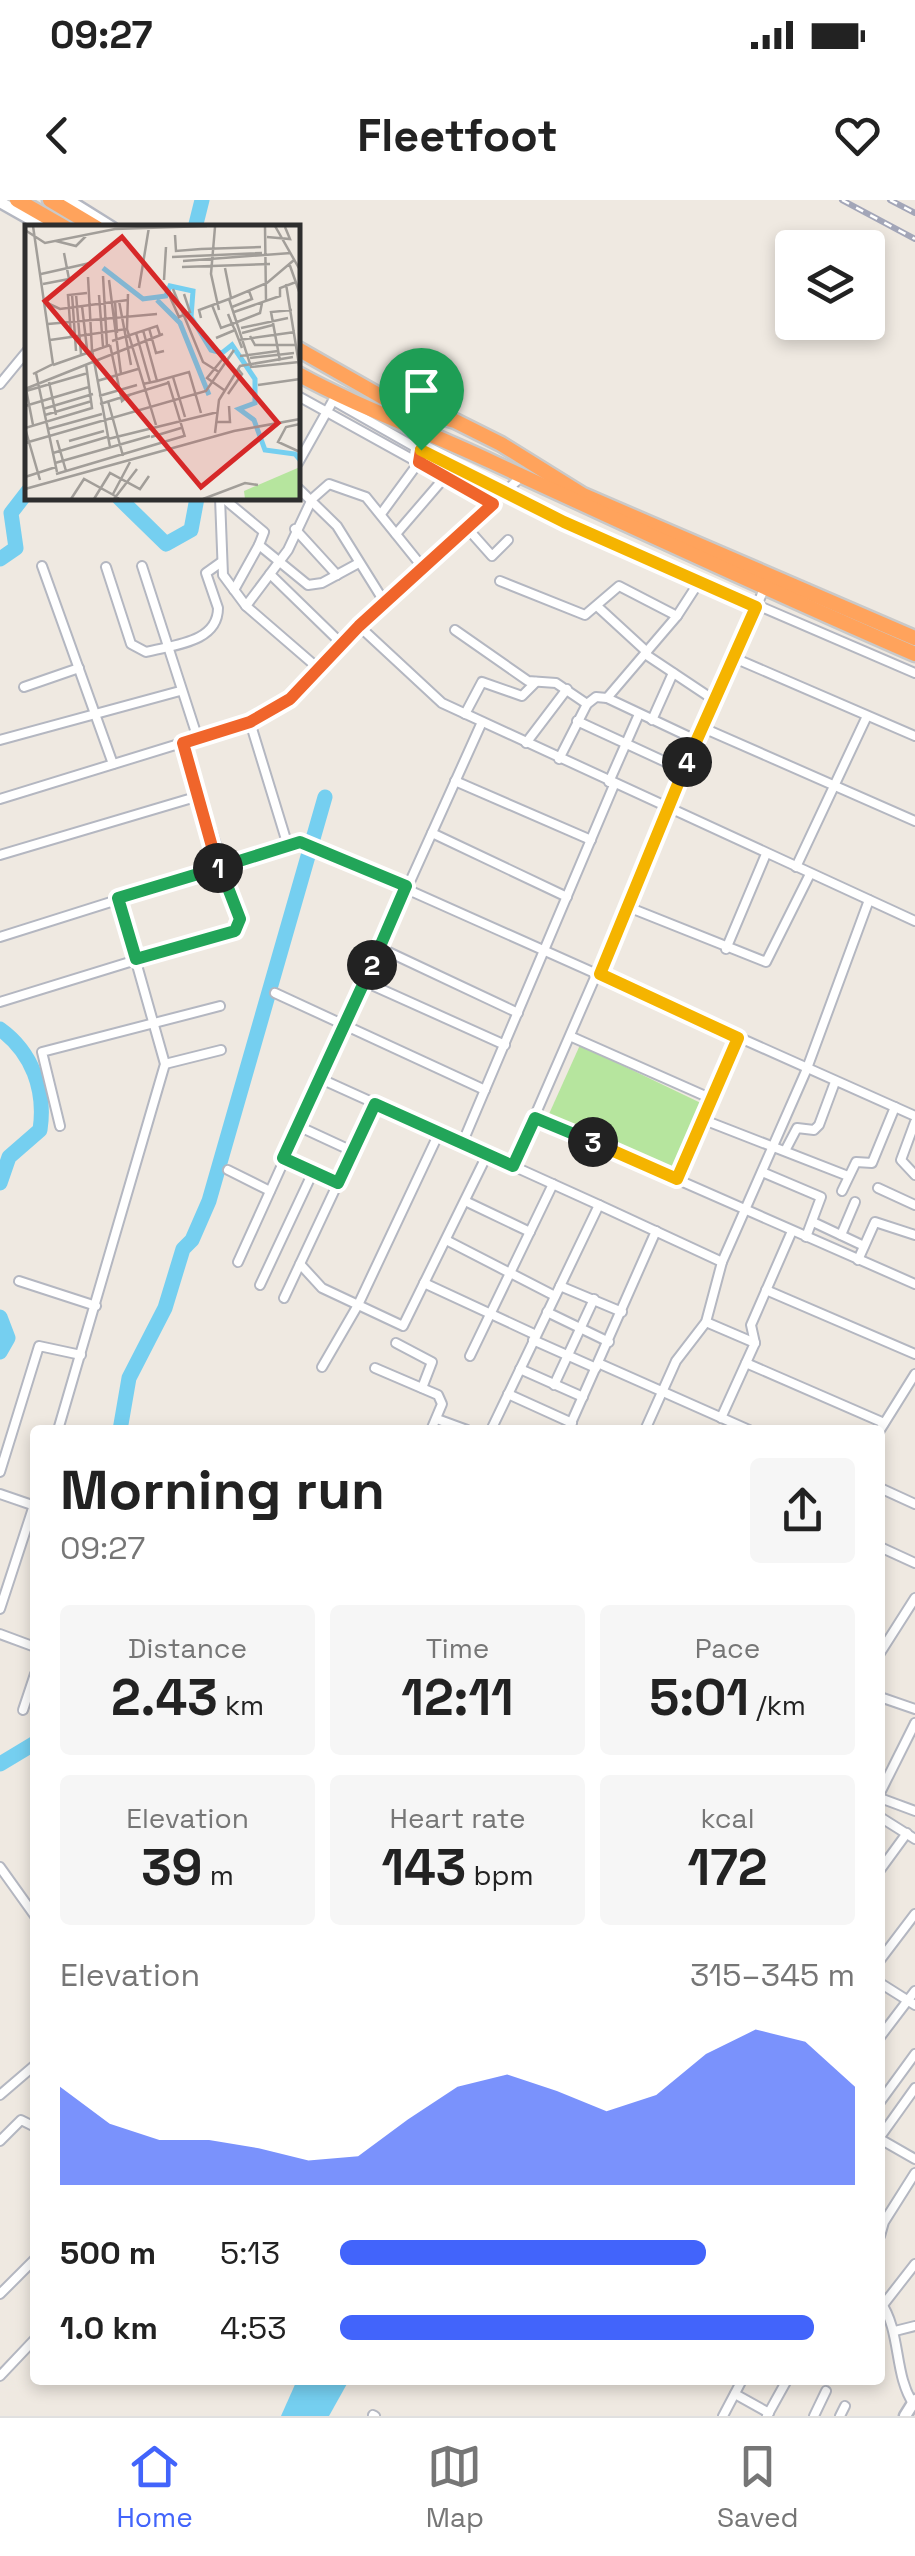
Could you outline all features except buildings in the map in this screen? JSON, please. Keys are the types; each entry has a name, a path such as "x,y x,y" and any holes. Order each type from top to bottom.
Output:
{"highway":[{"path":"17,200 61,225"},
{"path":"50,200 92,225"},
{"path":"300,349 391,402 455,421 501,444 583,495 915,638"},
{"path":"300,375 335,398 441,438 764,589 915,654"}],"street":[{"path":"68,200 108,225"},
{"path":"0,202 41,225"},
{"path":"0,384 25,354"},
{"path":"300,397 493,504"},
{"path":"300,459 335,398 421,450 507,491 699,582 915,673"},
{"path":"300,441 309,443"},
{"path":"381,514 419,462 421,450"},
{"path":"396,534 446,477"},
{"path":"0,799 250,722 290,699 359,626 521,478"},
{"path":"246,606 278,563 312,499 326,486 337,484 366,497 424,568"},
{"path":"300,490 342,532 356,564 385,603"},
{"path":"221,500 220,563 234,590 246,606 319,668"},
{"path":"224,500 264,532 234,590"},
{"path":"296,529 337,574"},
{"path":"468,529 492,556 508,540"},
{"path":"258,545 308,585 356,564"},
{"path":"106,567 134,648 146,652 192,641 216,622 218,608 206,572 220,563"},
{"path":"42,566 113,764"},
{"path":"142,566 198,739"},
{"path":"270,574 342,644"},
{"path":"500,581 580,614 588,614 619,586 677,616"},
{"path":"607,698 677,616 699,582"},
{"path":"513,1166 600,974 701,727 764,589"},
{"path":"598,606 646,653 714,700"},
{"path":"359,626 402,670 442,703 668,810 915,920"},
{"path":"455,630 536,682 550,681 587,704"},
{"path":"732,658 915,736"},
{"path":"24,687 79,668"},
{"path":"652,720 673,673"},
{"path":"465,714 482,682 522,696 536,682"},
{"path":"526,742 567,690"},
{"path":"0,740 180,691"},
{"path":"559,758 587,704 596,698 607,698 696,740"},
{"path":"462,1144 591,840 639,714"},
{"path":"796,868 868,716"},
{"path":"577,721 683,770"},
{"path":"250,722 288,846"},
{"path":"238,1262 482,722"},
{"path":"701,727 915,821"},
{"path":"0,1002 238,929 240,919 220,867 183,743"},
{"path":"455,781 591,840"},
{"path":"0,855 199,796"},
{"path":"432,833 567,897"},
{"path":"0,937 300,842 406,886 806,1071 895,1108 915,1119 901,1160 915,1175"},
{"path":"726,949 766,854"},
{"path":"628,906 766,962 810,874"},
{"path":"60,1425 165,1064 118,898"},
{"path":"647,1425 676,1361 706,1322 722,1262 806,1071 869,900"},
{"path":"380,948 518,1013"},
{"path":"365,982 505,1045"},
{"path":"275,993 485,1090"},
{"path":"60,1126 42,1052 220,1006"},
{"path":"572,1036 712,1099"},
{"path":"677,1179 738,1038"},
{"path":"165,1064 221,1050"},
{"path":"321,1079 722,1262"},
{"path":"786,1149 797,1128 817,1128 835,1082"},
{"path":"284,1298 375,1104"},
{"path":"842,1191 856,1162 870,1166 895,1108"},
{"path":"535,1118 915,1284"},
{"path":"704,1120 848,1176"},
{"path":"298,1126 352,1151"},
{"path":"322,1367 358,1305 439,1133"},
{"path":"300,1264 322,1288 402,1326 487,1155"},
{"path":"283,1158 338,1183"},
{"path":"228,1170 270,1191"},
{"path":"260,1285 314,1172"},
{"path":"762,1172 821,1197 806,1237"},
{"path":"470,1356 552,1184"},
{"path":"878,1188 915,1205"},
{"path":"465,1200 530,1232"},
{"path":"841,1235 855,1202"},
{"path":"493,1425 599,1204"},
{"path":"858,1260 879,1220 915,1235"},
{"path":"813,1222 864,1246"},
{"path":"570,1425 656,1231"},
{"path":"721,1418 755,1343 751,1325 792,1231"},
{"path":"446,1240 555,1296"},
{"path":"20,1282 96,1306"},
{"path":"424,1283 568,1355 737,1425"},
{"path":"560,1286 622,1312"},
{"path":"766,1290 915,1354"},
{"path":"554,1385 594,1300"},
{"path":"547,1312 609,1342"},
{"path":"706,1322 755,1343"},
{"path":"396,1343 432,1362 422,1388"},
{"path":"0,1472 38,1348 44,1344 81,1355"},
{"path":"746,1362 880,1425"},
{"path":"375,1368 442,1400 434,1425"},
{"path":"520,1369 582,1397"},
{"path":"883,1425 915,1374"},
{"path":"508,1394 568,1425"},
{"path":"437,1419 453,1425"},
{"path":"885,1490 915,1504"},
{"path":"0,1494 30,1503"},
{"path":"0,1609 30,1519"},
{"path":"885,1549 915,1563"},
{"path":"885,1643 915,1598"},
{"path":"0,1634 30,1644"},
{"path":"22,1710 30,1688"},
{"path":"885,1699 915,1709"},
{"path":"885,1786 915,1723"},
{"path":"885,1798 915,1810"},
{"path":"885,1819 915,1840"},
{"path":"885,1863 906,1833"},
{"path":"0,1867 30,1909"},
{"path":"885,1953 915,1914"},
{"path":"885,1986 911,2002"},
{"path":"885,2031 911,2002 915,1991"},
{"path":"885,2095 915,2054"},
{"path":"0,2094 30,2069"},
{"path":"885,2133 911,2101 915,2088"},
{"path":"0,2141 20,2120 30,2124"},
{"path":"885,2142 915,2159"},
{"path":"885,2220 915,2174"},
{"path":"0,2294 30,2264"},
{"path":"885,2299 915,2264"},
{"path":"885,2310 914,2403 905,2416"},
{"path":"895,2332 915,2326"},
{"path":"0,2376 30,2345"},
{"path":"0,2360 8,2368"},
{"path":"724,2416 740,2385"},
{"path":"735,2394 768,2415 784,2385"},
{"path":"814,2416 826,2391"},
{"path":"840,2416 845,2406"}],"green space":[{"path":"580,1045 705,1105 674,1171 549,1114"}],"water":[{"path":"295,2385 346,2385 329,2416 281,2416"}],"waterway":[{"path":"196,225 202,200"},
{"path":"0,559 16,548 11,513 25,495"},
{"path":"121,500 166,544 191,530 197,500"},
{"path":"121,1425 129,1378 165,1308 183,1249 192,1240 209,1201 325,797"},
{"path":"0,1029 28,1061 41,1101 40,1130 9,1157 0,1183"},
{"path":"0,1317 8,1338 0,1352"},
{"path":"0,1764 30,1746"}],"railway":[{"path":"842,200 915,239"},
{"path":"890,200 915,213"}],"route":[{"path":"421,450 419,462 493,504 359,626 290,699 250,722 183,743 220,867 118,898 136,959 238,929 240,919 220,867 300,842 314,846 406,886 283,1158 338,1183 375,1104 513,1166 535,1118 677,1179 738,1038 600,974 701,727 756,607 564,522 421,450"}]}
